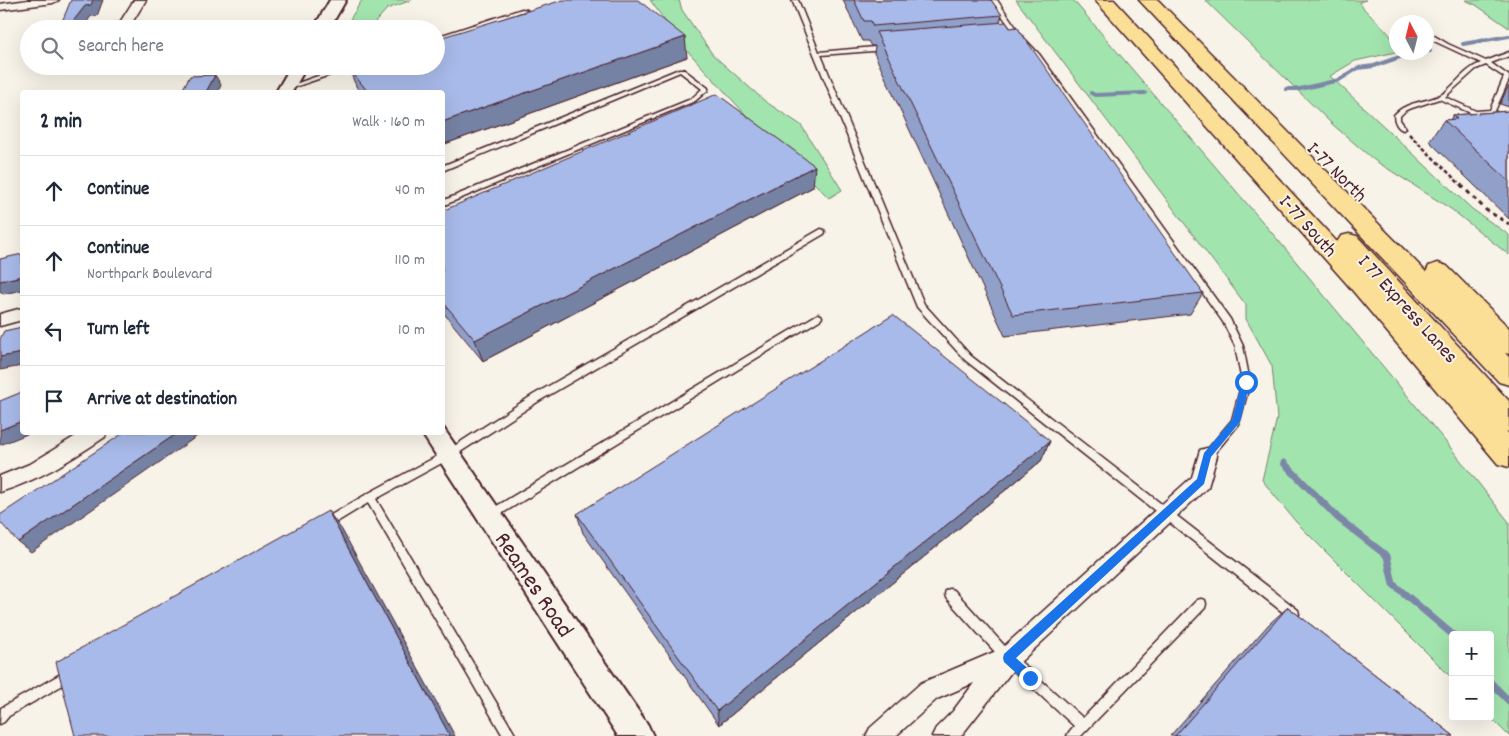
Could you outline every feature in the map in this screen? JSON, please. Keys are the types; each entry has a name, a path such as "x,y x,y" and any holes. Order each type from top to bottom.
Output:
{"highway":[{"name":"I-77 South","path":"1104,0 1356,278 1509,454"},
{"name":"I 77 Express Lanes","path":"1122,0 1373,268 1509,420"},
{"name":"I 77 Express Lanes","path":"1148,0 1509,374"},
{"name":"I-77 North","path":"1166,0 1509,344"}],"main road":[{"path":"326,20 338,0"},
{"path":"285,90 294,75"},
{"name":"Reames Road","path":"440,444 637,736"}],"street":[{"path":"0,7 53,0"},
{"path":"127,20 140,0"},
{"path":"0,320 20,315"},
{"path":"0,484 17,480 54,460 93,435"},
{"path":"944,736 961,719 1008,658 1201,481 1207,456"},
{"path":"878,736 929,691 1008,658"}],"lane":[{"path":"795,0 920,305 968,358 1167,512 1301,620"},
{"path":"994,0 1020,37 1037,55 1211,297 1227,321 1239,346 1246,382 1236,422 1207,456"},
{"path":"445,36 524,10"},
{"path":"1011,38 1020,37"},
{"path":"1434,38 1444,45 1486,64 1507,77 1492,112 1475,113 1439,97"},
{"path":"817,54 898,47"},
{"path":"1403,128 1397,120 1397,115 1404,109 1445,95 1474,68 1509,54"},
{"path":"445,168 681,70 706,89 693,100 445,203"},
{"path":"285,90 328,75"},
{"path":"311,532 370,497 440,444 536,398 821,232"},
{"path":"489,516 818,317"},
{"path":"370,497 510,736"},
{"path":"950,594 1008,658 1083,726"},
{"path":"1073,736 1201,604"},
{"path":"0,718 5,712 82,667"}],"path":[{"path":"1403,128 1486,210 1495,218 1509,224"}],"green space":[{"path":"362,0 412,0 387,9 377,20 350,20"},
{"path":"650,0 679,0 682,10 713,55 766,102 801,125 842,190 829,198 746,115 683,46"},
{"path":"1016,0 1073,0 1278,240 1450,447 1509,522 1509,736 1494,721 1494,631 1449,631 1449,675 1296,522 1262,480 1277,418 1272,366 1246,319 1246,305"},
{"path":"1205,0 1366,0 1359,2 1389,34 1389,54 1355,61 1330,76 1472,209 1509,235 1509,255 1451,209 1374,160 1332,124"},
{"path":"1465,0 1509,0 1509,28 1476,5"}],"building":[{"path":"71,0 93,0 91,5 85,6 74,20 63,20"},
{"path":"563,0 638,0 685,37 445,121 445,90 366,90 354,75 445,75 445,36"},
{"path":"854,0 991,0 1002,15 873,26 871,21 864,21"},
{"path":"1006,22 1010,28 1017,27 1203,293 1013,315 876,32"},
{"path":"215,75 207,90 182,90 190,76"},
{"path":"717,94 815,166 475,340 445,305 445,210"},
{"path":"1509,111 1509,181 1444,120 1457,119 1453,115"},
{"path":"20,254 20,276 0,281 0,259"},
{"path":"893,315 1050,441 717,711 577,514"},
{"path":"20,327 20,353 0,357 0,339 4,331"},
{"path":"20,393 20,422 0,430 0,401"},
{"path":"120,435 175,435 18,542 0,522 0,515"},
{"path":"328,511 450,736 75,736 56,662"},
{"path":"1288,607 1454,736 1175,736"}],"waterway":[{"path":"1463,44 1509,36"},
{"path":"1286,89 1300,89 1339,80 1358,68 1374,66 1391,60"},
{"path":"1091,93 1095,95 1145,93"},
{"path":"1284,463 1338,518 1387,556 1393,584 1449,632"},
{"path":"1494,686 1509,701"}],"route":[{"path":"1030,678 1008,658 1201,481 1207,456 1236,422 1246,382"}]}
